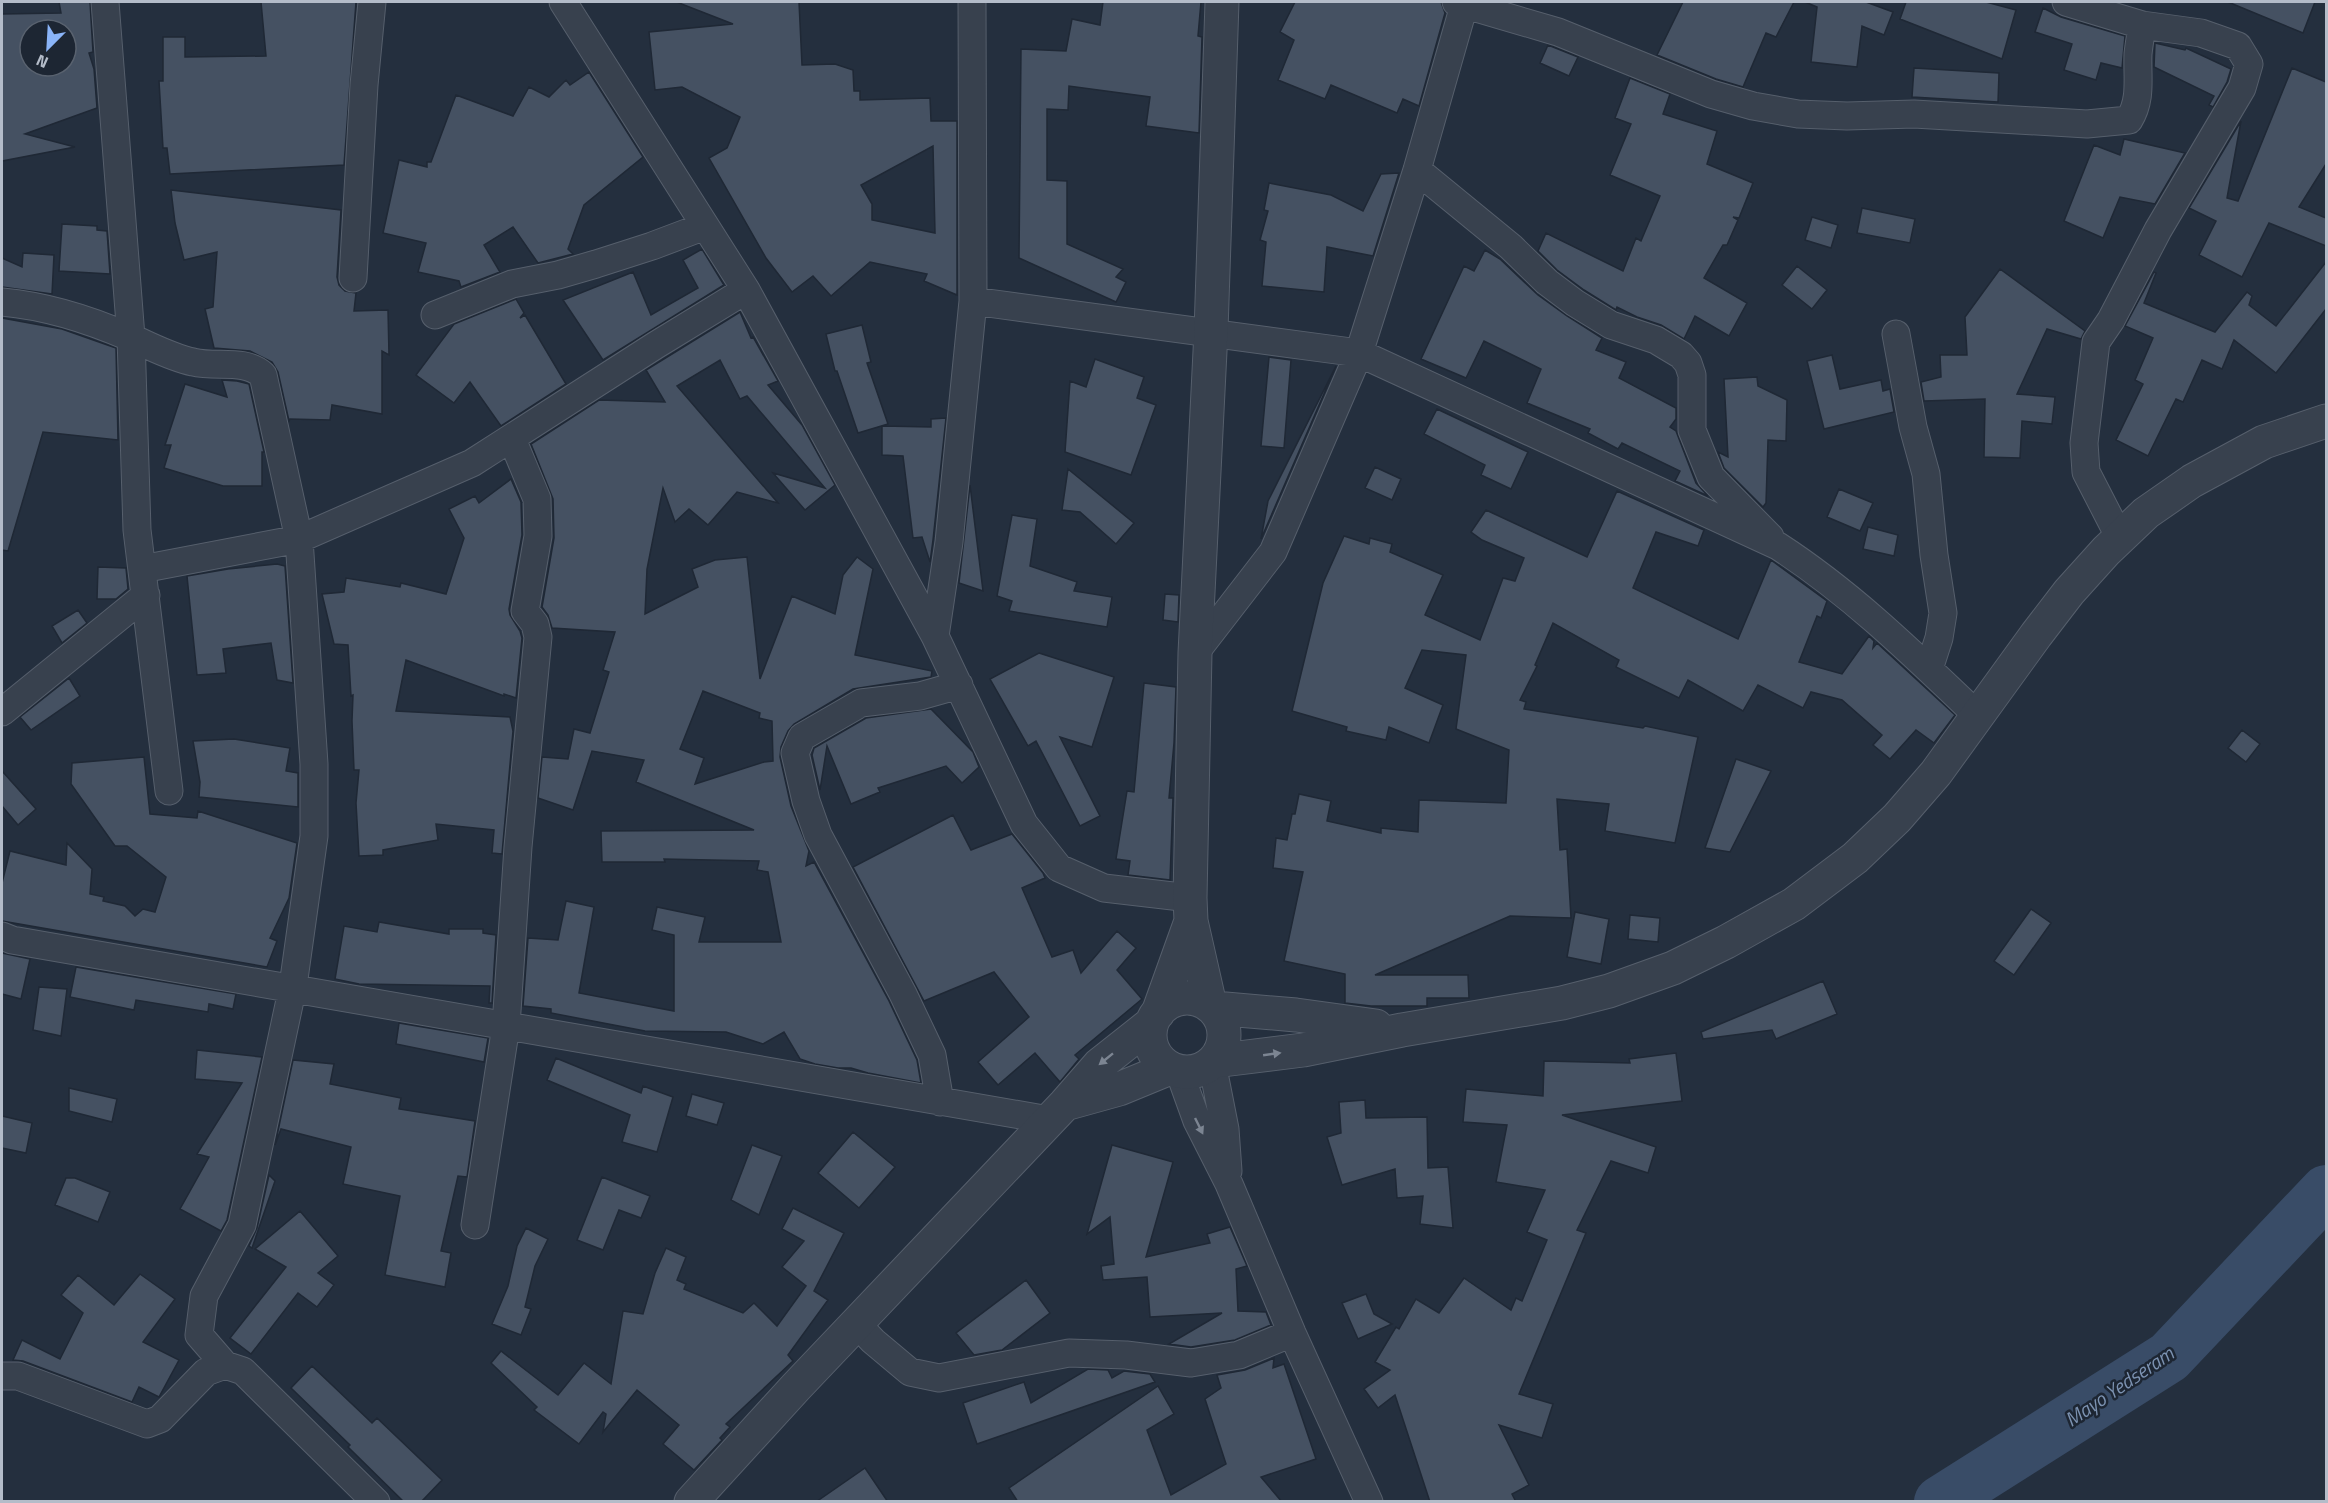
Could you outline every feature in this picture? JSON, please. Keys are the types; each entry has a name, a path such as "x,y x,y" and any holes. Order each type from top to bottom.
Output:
{"street":[{"path":"105,2 131,338 137,530 169,791"},
{"path":"353,278 364,86 372,2"},
{"path":"562,2 746,290 935,636 1024,824 1059,868 1104,888 1191,910"},
{"path":"935,636 949,542 973,301 972,2"},
{"path":"1222,2 1211,332 1194,653 1191,910 1212,1007 1224,1025 1224,1044 1213,1062 1225,1129 1229,1184"},
{"path":"1194,653 1273,552 1359,353 1417,170 1462,2 1558,32 1711,94 1753,106 1798,114 1847,116 1914,114 2086,124 2129,120 2135,111 2138,98 2138,53 2142,25"},
{"path":"2066,2 2142,25 2201,33 2238,46 2249,64 2242,88 2157,230 2111,320 2096,342 2084,443 2086,472 2120,538"},
{"path":"1417,170 1511,247 1547,282 1575,303 1611,325 1656,340 1681,355 1688,363 1692,375 1692,430 1711,477 1778,546"},
{"path":"435,315 512,284 558,275 596,264 705,226"},
{"path":"2,712 144,582 299,539 472,463 746,290"},
{"path":"973,301 1359,353 1778,546 1859,605 1978,716"},
{"path":"2,302 29,304 88,320 173,357 196,363 254,367 263,375 299,539 314,764 314,836 292,986 242,1225 227,1257 204,1296 199,1335 225,1365 243,1371 376,1502"},
{"path":"1896,334 1913,427 1926,474 1934,555 1943,613 1939,638 1929,669"},
{"path":"1191,910 1155,1018 1151,1043 1162,1062 1175,1069 1190,1072 1202,1069 1213,1062 1303,1050 1402,1030 1562,1003 1609,991 1672,968 1726,942 1794,904 1855,858 1897,818 1936,773 2063,601 2146,513 2192,481 2264,442 2326,421"},
{"path":"475,1225 506,1026 518,847 538,637 535,624 525,611 538,536 537,499 512,439"},
{"path":"940,1102 932,1055 903,994 818,835 806,801 795,753 802,737 861,703 920,696 959,685"},
{"path":"2,936 12,940 292,986 940,1102 1057,1112 1175,1069"},
{"path":"691,1502 1099,1065 1155,1018 1166,1004 1177,999 1188,998 1200,1000 1212,1007 1402,1030"},
{"path":"1175,1069 1229,1184 1292,1333 1369,1502"},
{"path":"856,1323 873,1341 910,1372 939,1378 1069,1353 1126,1355 1191,1362 1239,1355 1292,1333"},
{"path":"2,1376 18,1376 147,1424 160,1419 206,1372 225,1365"}],"building":[{"path":"59,2 90,2 93,52 89,53 94,69 97,108 25,134 75,147 2,161 2,14 61,13"},
{"path":"261,2 356,2 344,165 170,174 167,148 163,148 159,81 163,81 163,37 185,37 185,57 266,56"},
{"path":"799,2 802,65 835,64 853,70 854,91 860,91 860,100 930,98 931,121 957,121 957,295 924,281 927,274 870,262 831,296 813,276 792,292 766,258 709,158 727,148 740,117 682,87 655,90 649,32 733,24 679,3","holes":["933,146 935,233 872,220 872,204 861,185"]},
{"path":"1103,2 1201,2 1198,36 1202,37 1199,133 1146,126 1150,97 1069,86 1068,110 1047,109 1047,180 1067,181 1067,244 1123,269 1116,277 1126,282 1116,302 1019,258 1021,49 1066,51 1072,19 1100,25"},
{"path":"1295,2 1441,2 1445,13 1419,106 1403,99 1397,113 1331,85 1325,99 1278,80 1294,40 1280,32"},
{"path":"1683,2 1794,2 1776,37 1766,33 1743,87 1716,79 1657,55"},
{"path":"1805,2 1866,2 1893,12 1884,35 1862,26 1857,67 1811,62 1817,7"},
{"path":"1906,2 1986,2 2016,10 2002,59 1900,19"},
{"path":"2228,2 2315,2 2303,33"},
{"path":"2043,8 2061,17 2125,36 2122,68 2101,63 2096,80 2064,70 2072,44 2035,32"},
{"path":"2155,43 2185,50 2186,48 2231,69 2227,82 2213,107 2209,105 2214,96 2154,67"},
{"path":"1548,45 1578,57 1569,76 1540,63"},
{"path":"1914,68 1999,73 1998,102 1912,97"},
{"path":"2292,68 2326,82 2326,164 2299,207 2326,218 2326,246 2269,223 2242,277 2199,255 2216,221 2189,208 2241,121 2227,198 2238,201"},
{"path":"589,72 643,157 584,205 568,249 573,254 538,263 513,227 484,245 500,272 461,287 459,281 418,272 426,243 383,233 399,160 427,167 427,162 431,162 456,95 513,116 529,87 549,97 566,80 570,85"},
{"path":"1630,78 1670,94 1663,114 1717,131 1707,164 1753,183 1739,218 1733,217 1738,220 1727,245 1723,245 1704,278 1747,303 1729,336 1695,316 1684,339 1661,325 1617,307 1616,310 1557,270 1538,251 1546,233 1623,271 1636,238 1641,241 1660,196 1610,175 1631,124 1615,118"},
{"path":"2124,139 2185,153 2155,204 2120,197 2103,238 2064,221 2094,145 2120,155"},
{"path":"1399,173 1373,256 1327,247 1324,292 1262,286 1266,242 1260,240 1268,211 1264,210 1269,183 1331,195 1363,211 1381,174"},
{"path":"171,190 341,210 337,277 339,285 345,291 356,293 354,311 388,310 389,355 382,351 382,414 332,405 330,420 290,419 289,421 278,372 272,362 250,351 214,348 205,309 213,307 217,252 184,260 175,223"},
{"path":"1862,208 1915,219 1910,243 1857,233"},
{"path":"1812,217 1838,225 1831,248 1805,240"},
{"path":"62,224 97,226 97,230 107,231 110,274 59,271"},
{"path":"702,249 724,285 603,360 563,300 633,272 651,315 698,288 683,260"},
{"path":"1485,250 1500,259 1538,295 1602,338 1596,350 1626,362 1619,378 1676,408 1676,419 1670,427 1676,431 1696,483 1708,496 1675,481 1680,471 1622,443 1618,449 1588,433 1590,429 1527,403 1541,369 1484,341 1466,378 1421,359 1464,266 1474,271"},
{"path":"23,253 54,255 52,294 2,287 2,258 22,267"},
{"path":"2326,262 2326,309 2276,373 2234,340 2222,369 2202,360 2183,402 2176,399 2148,456 2116,440 2143,384 2135,380 2153,338 2125,326 2154,272 2156,273 2144,303 2215,332 2247,292 2252,296 2249,305 2276,326"},
{"path":"1797,266 1827,290 1812,309 1782,285"},
{"path":"2000,269 2085,331 2081,339 2047,329 2017,394 2055,397 2052,424 2022,421 2020,458 1984,457 1985,399 1924,401 1921,382 1941,377 1940,355 1967,355 1965,317"},
{"path":"516,299 524,313 520,318 525,315 566,384 501,426 470,382 454,403 416,375 454,324"},
{"path":"740,312 751,338 753,337 778,381 768,385 802,425 835,485 805,510 773,473 825,488 747,396 740,399 720,360 677,386 778,503 737,492 708,525 689,509 675,522 663,488 647,569 645,614 698,587 692,569 715,560 747,557 760,679 792,596 835,614 843,575 857,557 873,569 855,655 932,671 931,677 853,689 794,724 781,747 780,757 791,806 809,851 806,866 814,862 889,1001 917,1060 921,1083 851,1068 815,1064 800,1059 784,1032 763,1044 726,1032 645,1031 551,1013 551,1009 523,1006 528,938 558,940 566,901 594,907 579,993 674,1011 674,935 652,930 657,907 705,917 699,942 781,942 768,872 757,870 759,861 664,859 665,862 602,862 601,831 754,830 636,782 644,760 592,751 573,810 538,798 542,757 568,759 574,729 590,733 609,672 603,670 615,632 552,628 548,615 542,607 554,538 553,499 531,444 599,400 665,402 646,370","holes":["703,691 760,713 759,718 772,721 773,761 695,784 704,758 680,749"]},
{"path":"2,318 62,329 116,348 118,440 43,432 8,551 2,550"},
{"path":"862,325 871,362 867,363 888,424 858,433 837,371 835,371 826,334"},
{"path":"1832,355 1840,389 1881,380 1883,391 1890,389 1894,412 1824,429 1807,361"},
{"path":"1269,357 1291,360 1284,448 1261,446"},
{"path":"1095,359 1144,377 1137,398 1156,405 1131,475 1065,452 1070,381 1086,387"},
{"path":"1336,366 1261,539 1268,501"},
{"path":"1757,377 1758,386 1787,400 1786,441 1768,440 1766,503 1763,507 1724,468 1718,452 1728,457 1724,379"},
{"path":"222,380 249,384 264,452 262,452 262,486 223,486 164,468 171,445 165,445 185,384 227,397"},
{"path":"1437,409 1528,452 1511,489 1481,475 1485,465 1424,434"},
{"path":"946,418 930,562 922,537 913,538 903,456 882,455 882,426 931,427 931,419"},
{"path":"1375,467 1401,479 1392,500 1365,488"},
{"path":"1068,469 1134,523 1116,544 1080,512 1062,510"},
{"path":"511,479 521,502 522,535 509,609 522,638 516,698 504,694 504,696 406,660 396,711 510,717 513,731 502,854 492,853 494,830 436,824 438,840 383,850 383,855 359,856 356,803 359,770 354,770 353,695 351,696 348,645 334,644 322,594 344,592 346,578 400,587 401,583 446,594 464,538 449,509 475,496 479,503"},
{"path":"970,485 983,591 959,583"},
{"path":"1839,489 1873,503 1860,531 1827,517"},
{"path":"1617,491 1704,530 1698,546 1656,532 1633,588 1738,639 1771,560 1827,601 1821,618 1817,616 1799,662 1842,674 1869,636 1874,641 1873,648 1877,643 1955,715 1934,743 1916,730 1890,759 1873,745 1882,735 1842,700 1811,692 1803,708 1758,685 1743,711 1688,680 1679,698 1616,667 1619,660 1553,623 1535,665 1537,666 1520,700 1526,702 1524,709 1643,728 1645,726 1698,737 1675,843 1605,831 1609,804 1557,799 1560,850 1567,849 1571,918 1510,916 1375,975 1468,975 1469,998 1427,998 1427,1006 1371,1006 1345,1003 1345,974 1284,961 1303,872 1273,868 1276,838 1287,840 1299,794 1331,801 1327,821 1381,833 1381,828 1418,832 1419,800 1506,803 1509,750 1456,729 1466,655 1422,650 1405,688 1443,705 1429,743 1389,727 1386,740 1346,731 1347,727 1292,711 1323,583 1344,536 1369,544 1370,538 1392,544 1390,552 1443,575 1425,615 1480,640 1503,578 1515,581 1524,558 1482,540 1471,532 1486,510 1587,557"},
{"path":"1012,515 1037,519 1030,566 1077,582 1074,591 1112,597 1107,627 1009,611 1012,601 997,596"},
{"path":"1868,527 1898,535 1894,556 1863,549"},
{"path":"277,564 285,566 293,683 277,680 271,643 223,649 226,673 197,675 187,576"},
{"path":"98,567 126,568 128,589 116,599 97,599"},
{"path":"1165,594 1179,595 1178,622 1163,620"},
{"path":"78,610 87,623 62,643 52,626"},
{"path":"1039,653 1114,677 1092,747 1060,737 1100,816 1080,826 1036,741 1028,746 990,679"},
{"path":"69,678 80,696 31,730 20,717"},
{"path":"1144,683 1176,687 1169,798 1173,798 1170,880 1128,875 1130,861 1116,859 1127,791 1134,792"},
{"path":"931,709 973,752 979,767 962,783 946,766 878,788 880,792 851,804 827,746 820,790 812,755 814,748 866,718"},
{"path":"2242,730 2260,744 2246,762 2228,748"},
{"path":"234,739 290,748 286,771 298,773 298,807 199,797 200,782 193,741"},
{"path":"144,757 150,814 197,818 198,811 297,843 289,898 270,938 277,941 267,967 2,921 2,883 10,851 66,865 67,843 92,869 90,894 104,897 103,901 125,906 135,916 143,909 155,912 166,877 127,846 115,846 71,784 72,763"},
{"path":"1736,759 1771,771 1730,852 1705,848"},
{"path":"2,771 36,809 18,825 2,806"},
{"path":"953,815 971,850 1012,834 1043,873 1045,878 1022,888 1052,957 1073,950 1081,973 1117,931 1136,948 1117,970 1142,999 1075,1055 1079,1059 1060,1082 1035,1053 998,1085 978,1062 1029,1017 994,972 924,1001 853,867"},
{"path":"2031,909 2051,923 2014,975 1994,961"},
{"path":"1575,912 1609,919 1601,964 1567,957"},
{"path":"1630,915 1660,918 1658,942 1628,939"},
{"path":"379,922 449,934 449,929 483,929 483,933 496,935 492,1003 489,1003 490,986 359,984 335,979 344,926 377,932"},
{"path":"2,953 30,959 21,999 2,994"},
{"path":"76,967 236,994 233,1009 209,1004 208,1012 136,1000 134,1010 70,997"},
{"path":"1823,981 1837,1014 1776,1039 1772,1030 1703,1039 1701,1032"},
{"path":"39,987 67,989 61,1036 33,1030"},
{"path":"399,1023 488,1038 484,1062 396,1044"},
{"path":"197,1050 262,1057 227,1220 221,1231 180,1209 209,1157 197,1154 242,1083 195,1079"},
{"path":"1676,1053 1682,1101 1562,1115 1656,1147 1648,1173 1611,1161 1577,1230 1586,1233 1519,1394 1553,1404 1542,1438 1499,1425 1529,1485 1512,1494 1516,1502 1430,1502 1395,1395 1378,1408 1364,1389 1390,1370 1375,1362 1396,1327 1399,1329 1416,1299 1439,1313 1464,1278 1511,1310 1516,1298 1522,1301 1547,1240 1527,1232 1545,1190 1496,1182 1507,1125 1463,1122 1466,1089 1543,1096 1544,1061 1630,1063 1629,1059"},
{"path":"556,1058 641,1093 643,1086 673,1097 657,1152 622,1142 630,1115 547,1080"},
{"path":"293,1060 334,1064 330,1084 401,1098 399,1109 475,1121 467,1177 458,1176 441,1251 451,1253 445,1287 385,1275 400,1196 343,1184 351,1147 281,1129 275,1145"},
{"path":"69,1088 117,1099 112,1122 69,1111"},
{"path":"692,1094 724,1103 717,1125 686,1116"},
{"path":"1365,1100 1366,1118 1427,1117 1428,1168 1448,1167 1453,1228 1420,1224 1423,1196 1397,1198 1395,1169 1342,1185 1327,1137 1341,1133 1339,1102"},
{"path":"2,1116 32,1123 26,1153 2,1148"},
{"path":"853,1132 895,1167 859,1208 818,1173"},
{"path":"752,1145 782,1156 759,1215 731,1200"},
{"path":"1112,1145 1173,1162 1146,1257 1210,1243 1207,1234 1230,1227 1247,1266 1236,1269 1238,1311 1266,1312 1271,1325 1235,1340 1191,1347 1169,1344 1222,1313 1150,1317 1147,1277 1103,1280 1101,1266 1114,1264 1110,1217 1087,1234"},
{"path":"269,1175 275,1181 252,1248 249,1246 257,1228"},
{"path":"602,1177 650,1196 641,1218 619,1210 603,1250 577,1240"},
{"path":"66,1178 75,1178 110,1192 98,1222 55,1205"},
{"path":"793,1208 844,1233 814,1291 828,1300 788,1355 793,1361 726,1424 730,1427 720,1438 722,1440 694,1470 663,1444 679,1425 637,1390 603,1432 606,1414 603,1412 579,1444 534,1410 537,1407 491,1363 501,1351 558,1395 584,1363 611,1384 623,1311 643,1314 655,1273 666,1248 686,1257 677,1280 686,1284 684,1289 743,1313 754,1303 777,1326 806,1286 782,1267 804,1241 782,1229"},
{"path":"300,1211 338,1256 318,1273 334,1285 317,1307 298,1293 251,1354 230,1338 286,1267 255,1249"},
{"path":"526,1228 548,1239 535,1266 525,1307 531,1309 521,1335 492,1324 508,1286 517,1246"},
{"path":"140,1274 175,1299 143,1342 179,1360 159,1397 139,1387 132,1402 23,1361 13,1360 22,1340 60,1359 83,1313 61,1295 78,1275 114,1305"},
{"path":"1026,1280 1050,1313 1002,1350 974,1355 956,1333"},
{"path":"1366,1294 1374,1314 1392,1324 1358,1339 1342,1303"},
{"path":"1274,1358 1273,1368 1284,1364 1316,1459 1261,1477 1282,1502 1018,1502 1009,1488 1158,1386 1174,1414 1147,1430 1171,1495 1226,1464 1205,1399 1221,1388 1217,1375 1245,1370"},
{"path":"312,1366 372,1423 377,1418 442,1480 421,1502 404,1502 291,1388"},
{"path":"1088,1369 1108,1370 1112,1378 1124,1371 1150,1374 1155,1382 977,1444 963,1403 1024,1382 1031,1403"},
{"path":"865,1468 888,1502 816,1502"}],"waterway":[{"name":"Mayo Yedseram","path":"1940,1502 2169,1357 2326,1191"}]}
